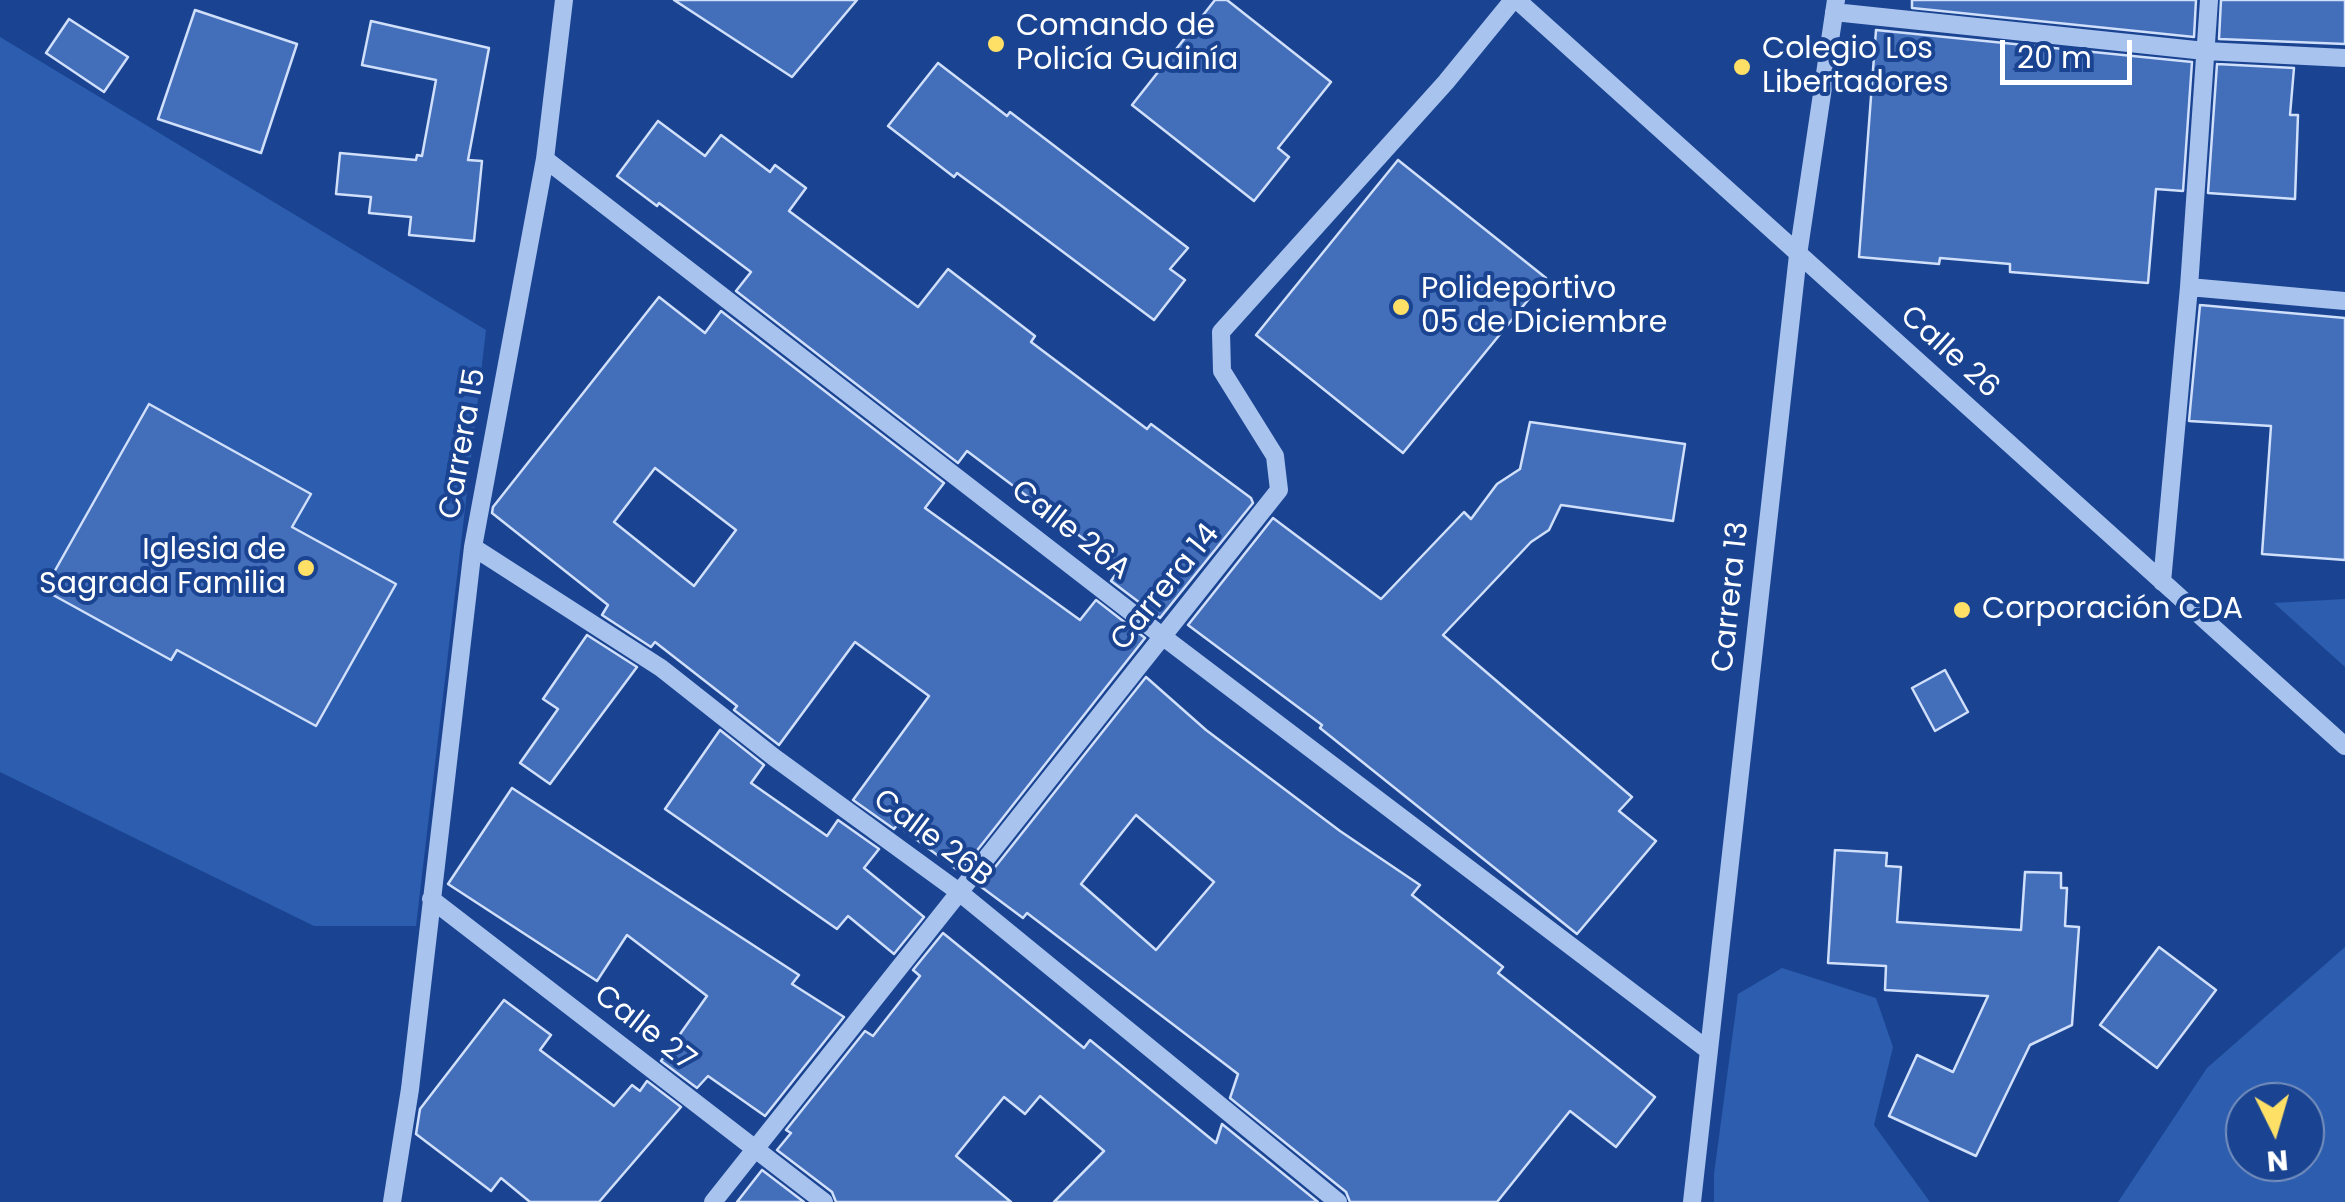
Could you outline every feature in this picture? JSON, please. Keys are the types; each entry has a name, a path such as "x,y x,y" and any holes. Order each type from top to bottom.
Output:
{"street":[{"name":"Carrera 15","path":"392,1202 410,1089 473,547 545,159 564,0"},
{"name":"Calle 26","path":"1515,0 2345,746"},
{"name":"Carrera 14","path":"712,1202 1279,490 1275,456 1222,371 1221,332 1515,0"},
{"path":"2162,582 2189,287 2209,0"},
{"name":"Carrera 13","path":"1692,1202 1798,255 1835,6"},
{"path":"1835,6 2205,51 2345,58"},
{"name":"Calle 26A","path":"545,159 1162,636 1708,1050"},
{"path":"2189,287 2345,301"},
{"name":"Calle 26B","path":"473,547 661,668 775,758 959,892 1338,1202"},
{"name":"Calle 27","path":"431,900 824,1202"}],"shaded area":[{"path":"0,37 486,330 416,926 314,926 0,772"},
{"path":"2345,599 2345,667 2274,603"},
{"path":"2345,947 2345,1202 2118,1202 2207,1068"},
{"path":"1782,968 1876,998 1893,1047 1874,1125 1930,1202 1714,1202 1714,1174 1738,994"}],"building":[{"path":"674,0 857,0 792,77"},
{"path":"1215,0 1227,0 1331,82 1278,148 1289,157 1254,201 1132,105"},
{"path":"1912,0 2196,0 2194,37 1912,8"},
{"path":"2221,0 2345,0 2345,44 2219,39"},
{"path":"195,10 297,44 261,153 158,119"},
{"path":"69,19 128,57 104,92 46,53"},
{"path":"371,21 489,48 468,160 482,161 474,241 409,235 411,217 369,213 371,197 336,194 340,153 416,160 417,155 422,156 436,80 362,65"},
{"path":"1876,30 2192,62 2183,191 2156,189 2148,283 2010,272 2010,264 1940,258 1939,264 1859,257"},
{"path":"938,63 1007,116 1010,112 1188,248 1170,269 1185,280 1154,320 888,126"},
{"path":"2217,64 2294,68 2290,115 2298,115 2295,199 2208,193"},
{"path":"658,121 705,156 721,135 770,172 775,165 806,188 789,211 918,307 948,269 1035,336 1031,342 1147,429 1151,424 1253,503 1160,618 1111,581 1121,567 967,451 958,463 736,291 751,272 617,176"},
{"name":"Polideportivo 05 de Diciembre","path":"1398,160 1546,278 1403,453 1256,335"},
{"path":"659,297 705,333 721,311 944,483 925,508 1080,620 1096,600 1145,638 960,872 897,825 894,829 853,800 929,696 855,642 779,745 734,710 737,706 655,642 651,647 602,615 608,605 492,513","holes":["655,468 736,530 694,586 614,522"]},
{"path":"2200,305 2345,318 2345,560 2262,554 2271,426 2189,421"},
{"name":"Iglesia de Sagrada Familia","path":"149,404 311,494 292,527 396,584 316,726 177,650 171,660 44,590"},
{"path":"1530,422 1685,444 1673,521 1561,505 1549,530 1531,542 1443,635 1632,797 1619,811 1656,841 1577,934 1320,728 1322,725 1188,625 1273,518 1381,599 1464,512 1471,519 1497,484 1520,469"},
{"path":"587,635 637,667 550,784 520,763 558,709 543,699"},
{"path":"1945,670 1968,712 1935,731 1912,688"},
{"path":"1146,677 1206,730 1340,831 1420,885 1412,895 1503,967 1498,973 1655,1097 1616,1147 1570,1111 1497,1202 1350,1202 1346,1192 1230,1098 1238,1074 1027,913 1023,918 980,886","holes":["1136,815 1214,882 1156,950 1081,884"]},
{"path":"720,730 764,765 751,783 827,836 838,820 879,849 864,868 924,917 894,954 848,916 837,929 665,809"},
{"path":"512,788 799,975 792,984 844,1017 765,1116 708,1076 697,1088 661,1061 707,996 627,935 597,981 448,884"},
{"path":"1835,850 1887,853 1886,866 1901,867 1897,922 2021,930 2025,872 2061,873 2061,888 2067,888 2065,926 2079,927 2072,1025 2030,1045 1976,1156 1889,1116 1917,1055 1953,1072 1988,996 1885,990 1886,966 1828,963"},
{"path":"943,933 1084,1048 1090,1040 1216,1143 1222,1124 1318,1202 1054,1202 1104,1151 1040,1096 1025,1114 1004,1097 956,1156 1011,1202 836,1202 832,1192 777,1150 791,1133 786,1130 865,1031 873,1036 920,976 913,970"},
{"path":"2159,947 2216,990 2157,1068 2100,1025"},
{"path":"504,1000 551,1035 540,1050 614,1106 632,1085 640,1091 647,1081 681,1107 599,1202 530,1202 501,1178 491,1191 416,1134 420,1109"},
{"path":"762,1170 804,1202 737,1202"}],"place":[{"name":"Comando de Policía Guainía","path":"996,44"},
{"name":"Colegio Los Libertadores","path":"1742,67"},
{"name":"Polideportivo 05 de Diciembre","path":"1401,307"},
{"name":"Iglesia de Sagrada Familia","path":"306,568"},
{"name":"Corporación CDA","path":"1962,610"}]}
